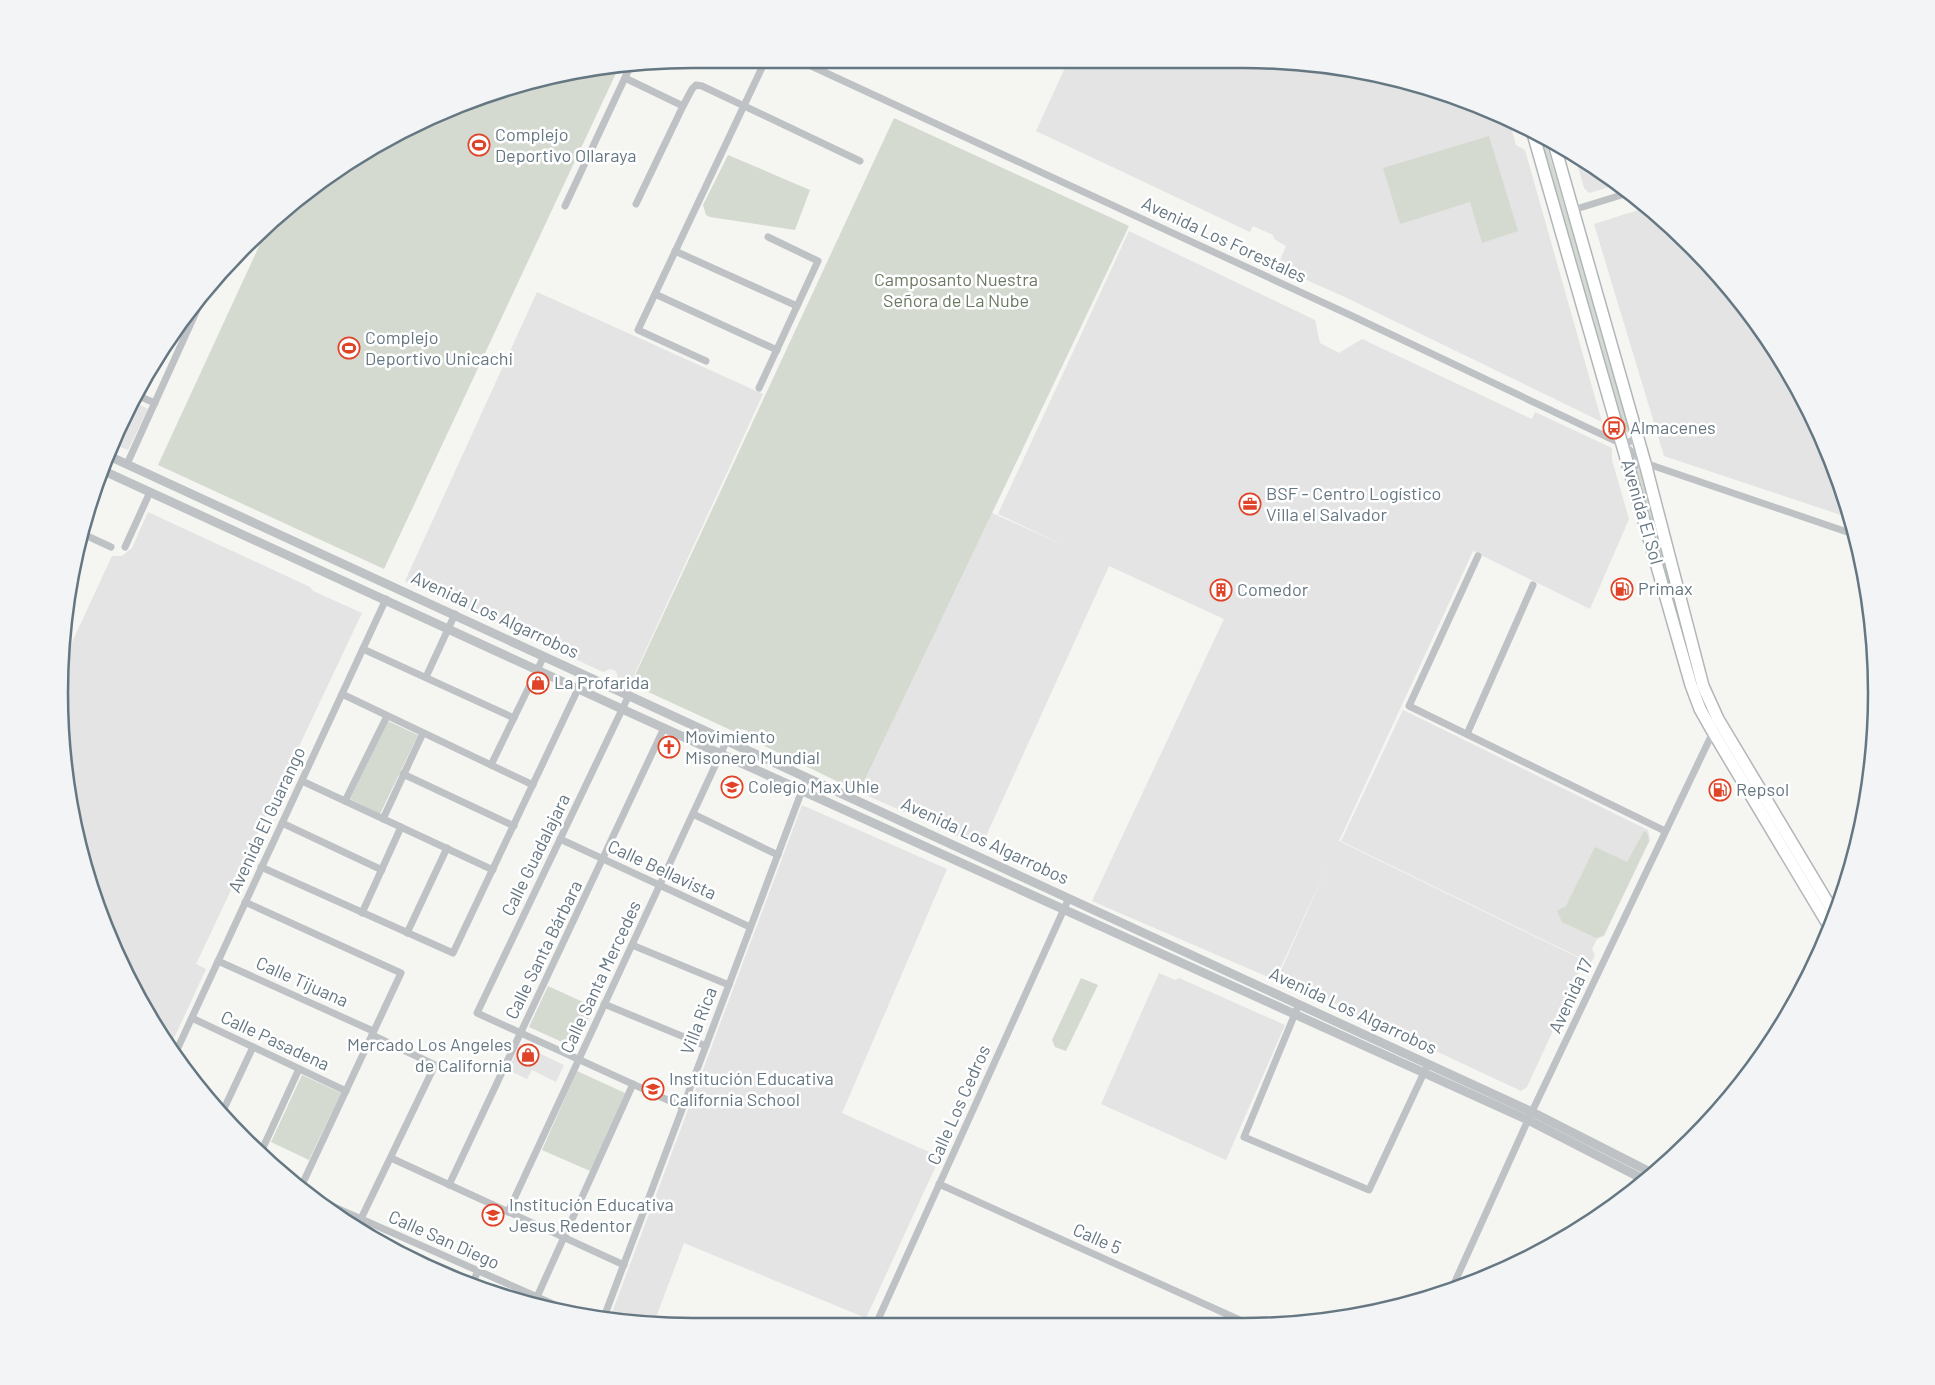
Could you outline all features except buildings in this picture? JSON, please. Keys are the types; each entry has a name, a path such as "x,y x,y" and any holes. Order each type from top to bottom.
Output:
{"main road":[{"name":"Avenida El Sol","path":"1535,140 1691,685 1700,709 1713,732 1825,919"},
{"name":"Avenida El Sol","path":"1556,152 1645,464 1702,686 1718,719 1830,905"}],"street":[{"path":"706,361 638,330 762,68"},
{"name":"Avenida Los Forestales","path":"815,68 1622,444 1645,464"},
{"path":"565,206 628,71"},
{"path":"625,78 683,106"},
{"path":"636,204 692,88 696,85 702,86 860,161"},
{"path":"1573,210 1621,195"},
{"path":"759,388 818,261 768,237"},
{"path":"675,251 797,306"},
{"path":"655,294 777,350"},
{"path":"127,464 187,326"},
{"path":"142,397 155,403"},
{"path":"1622,444 1638,439"},
{"name":"Avenida Los Algarrobos","path":"113,458 1428,1064 1530,1116 1645,1170"},
{"path":"1630,468 1645,464 1846,532"},
{"name":"Avenida Los Algarrobos","path":"108,473 720,754 1423,1073 1530,1116 1638,1176"},
{"path":"125,547 150,492"},
{"path":"88,537 111,547"},
{"path":"1478,556 1408,706 1665,831"},
{"path":"386,599 392,585"},
{"path":"1467,734 1533,585"},
{"name":"Avenida El Guarango","path":"178,1047 386,599"},
{"path":"426,677 455,614"},
{"path":"363,649 514,718"},
{"path":"491,765 544,656"},
{"path":"261,868 453,954 578,689"},
{"path":"342,694 533,785"},
{"name":"Calle Guadalajara","path":"521,1033 477,1014 629,695"},
{"path":"345,801 387,716"},
{"name":"Avenida 17","path":"1456,1279 1530,1116 1718,719"},
{"name":"Calle Santa Bárbara","path":"449,1185 664,728"},
{"path":"383,819 423,733"},
{"name":"Calle Santa Mercedes","path":"508,1212 726,740"},
{"path":"404,774 514,826"},
{"name":"Villa Rica","path":"606,1311 807,777"},
{"path":"302,781 493,870"},
{"path":"692,814 778,855"},
{"path":"282,823 382,870"},
{"path":"362,913 402,828"},
{"name":"Calle Bellavista","path":"560,839 750,928"},
{"path":"407,933 447,848"},
{"name":"Calle Los Cedros","path":"879,1318 1068,898"},
{"path":"245,902 400,973 304,1181"},
{"path":"632,945 728,986"},
{"name":"Calle Tijuana","path":"218,961 372,1033 435,1065 390,1158"},
{"path":"604,1004 706,1046"},
{"path":"1298,1004 1244,1137 1368,1190 1428,1064"},
{"name":"Calle Pasadena","path":"192,1018 346,1091"},
{"path":"521,1033 683,1106"},
{"path":"225,1107 253,1047"},
{"path":"264,1146 299,1069"},
{"path":"537,1297 633,1084"},
{"path":"361,1219 390,1158 624,1265"},
{"name":"Calle 5","path":"939,1184 1235,1318"},
{"name":"Calle San Diego","path":"345,1212 537,1297"},
{"path":"475,1278 478,1271"}],"shaded area":[{"path":"1065,68 1242,68 1324,73 1404,89 1482,115 1513,129 1516,145 1525,150 1602,422 1345,297 1277,267 1286,246 1274,239 1273,235 1253,226 1250,232 1036,131"},
{"path":"1578,165 1609,187 1589,193 1584,188"},
{"path":"1639,210 1655,223 1712,280 1762,345 1784,380 1820,453 1841,515 1664,456 1594,224"},
{"path":"1129,231 1315,320 1320,343 1339,353 1362,339 1532,419 1535,412 1612,448 1612,460 1629,519 1590,609 1473,551 1339,841 1585,961 1527,1087 1521,1091 1278,977 1332,856 1275,980 1092,901 1224,619 1109,566 981,847 937,827 937,813 923,806 920,812 911,815 859,792 992,513 1070,548 998,514"},
{"path":"537,292 763,394 630,684 618,678 616,671 610,669 603,672 522,634 524,630 519,627 516,631 405,581"},
{"path":"138,404 148,409 128,450 118,446"},
{"path":"148,512 362,613 196,964 206,969 173,1040 151,1005 132,969 115,932 101,893 89,854 80,814 73,774 69,733 69,648 112,556 122,556 132,548"},
{"path":"1403,710 1648,830 1650,840 1604,936 1597,939 1592,949 1595,955 1591,963 1341,841"},
{"path":"802,805 947,869 842,1113 940,1157 866,1318 684,1243 656,1316 612,1312"},
{"path":"1159,973 1175,980 1179,978 1285,1025 1226,1160 1101,1104"},
{"name":"Mercado Los Angeles de California","path":"520,1044 564,1065 556,1082 532,1070 527,1079 508,1070"}],"green space":[{"name":"Complejo Deportivo Unicachi","path":"616,72 384,569 158,465 261,241 280,223 345,173 380,151 453,115 531,89"},
{"name":"Camposanto Nuestra Señora de La Nube","path":"894,118 1129,226 859,792 748,738 748,731 742,729 735,732 631,684"},
{"path":"1489,136 1518,231 1482,243 1470,202 1400,224 1383,168"},
{"path":"1540,143 1547,147 1631,430 1629,434 1625,431"},
{"path":"728,155 810,190 795,230 706,215 703,205"},
{"path":"1640,469 1643,472 1698,692 1637,474 1637,470"},
{"path":"388,721 418,735 380,814 350,799"},
{"path":"1644,831 1647,833 1649,841 1604,935 1596,938 1562,922 1557,911 1566,906 1595,847 1627,862"},
{"path":"1081,978 1098,985 1066,1051 1055,1047 1052,1040"},
{"path":"548,986 594,1007 575,1048 529,1027"},
{"path":"577,1071 625,1093 590,1171 542,1150"},
{"path":"302,1075 341,1093 309,1160 271,1142"}],"place":[{"name":"Complejo Deportivo Ollaraya","path":"479,145"},
{"name":"Complejo Deportivo Unicachi","path":"349,348"},
{"name":"Almacenes","path":"1614,428"},
{"name":"BSF - Centro Logístico Villa el Salvador","path":"1250,504"},
{"name":"Primax","path":"1622,589"},
{"name":"Comedor","path":"1221,590"},
{"name":"La Profarida","path":"538,683"},
{"name":"Movimiento Misonero Mundial","path":"669,747"},
{"name":"Colegio Max Uhle","path":"732,787"},
{"name":"Repsol","path":"1720,790"},
{"name":"Mercado Los Angeles de California","path":"528,1055"},
{"name":"Institución Educativa California School","path":"653,1089"},
{"name":"Institución Educativa Jesus Redentor","path":"493,1215"}]}
